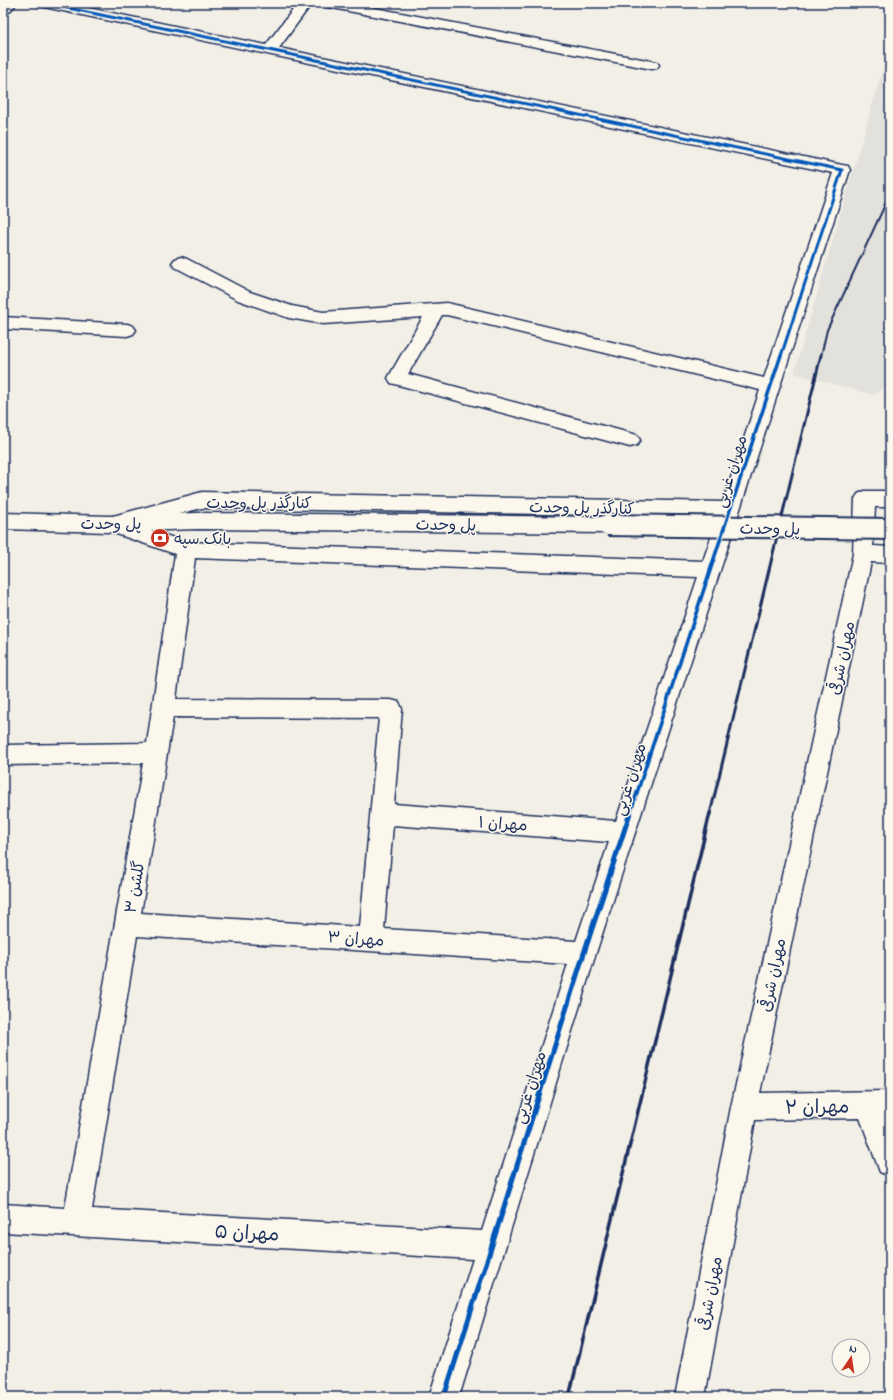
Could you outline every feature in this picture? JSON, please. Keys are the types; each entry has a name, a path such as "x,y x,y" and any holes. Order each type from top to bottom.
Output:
{"street":[{"path":"3,10 10,3"},
{"path":"44,3 270,50 305,3"},
{"path":"326,3 652,65"},
{"name":"مهران غربی","path":"270,50 842,170 584,953 444,1397"},
{"path":"180,263 244,296 289,312 323,318 447,309 771,386"},
{"path":"436,310 397,378 630,440"},
{"path":"3,323 127,330"},
{"name":"مهران شرقی","path":"690,1397 744,1107 863,554 865,499 890,499"},
{"name":"کنارگذر پل وحدت","path":"109,524 202,500 730,510"},
{"name":"پل وحدت","path":"3,521 109,524 197,521 890,529"},
{"path":"109,524 186,550 710,569"},
{"name":"گلشن ۳","path":"76,1222 164,708 186,550"},
{"path":"863,554 890,555"},
{"path":"164,708 391,709 371,939"},
{"path":"3,755 156,753"},
{"name":"مهران ۱","path":"382,814 624,832"},
{"name":"مهران ۳","path":"128,924 584,953"},
{"path":"880,1104 890,1162"},
{"name":"مهران ۲","path":"744,1107 880,1104"},
{"name":"مهران ۵","path":"3,1218 491,1246"}],"shaded area":[{"path":"885,3 890,3 890,384 873,395 794,373 888,51"}],"railway":[{"path":"821,356 827,330 890,194"},
{"path":"710,814 821,355"},
{"path":"569,1397 710,813"}],"cycle path":[{"path":"44,3 842,170 584,953 444,1397"}],"place":[{"name":"بانک سپه","path":"160,538"}]}
